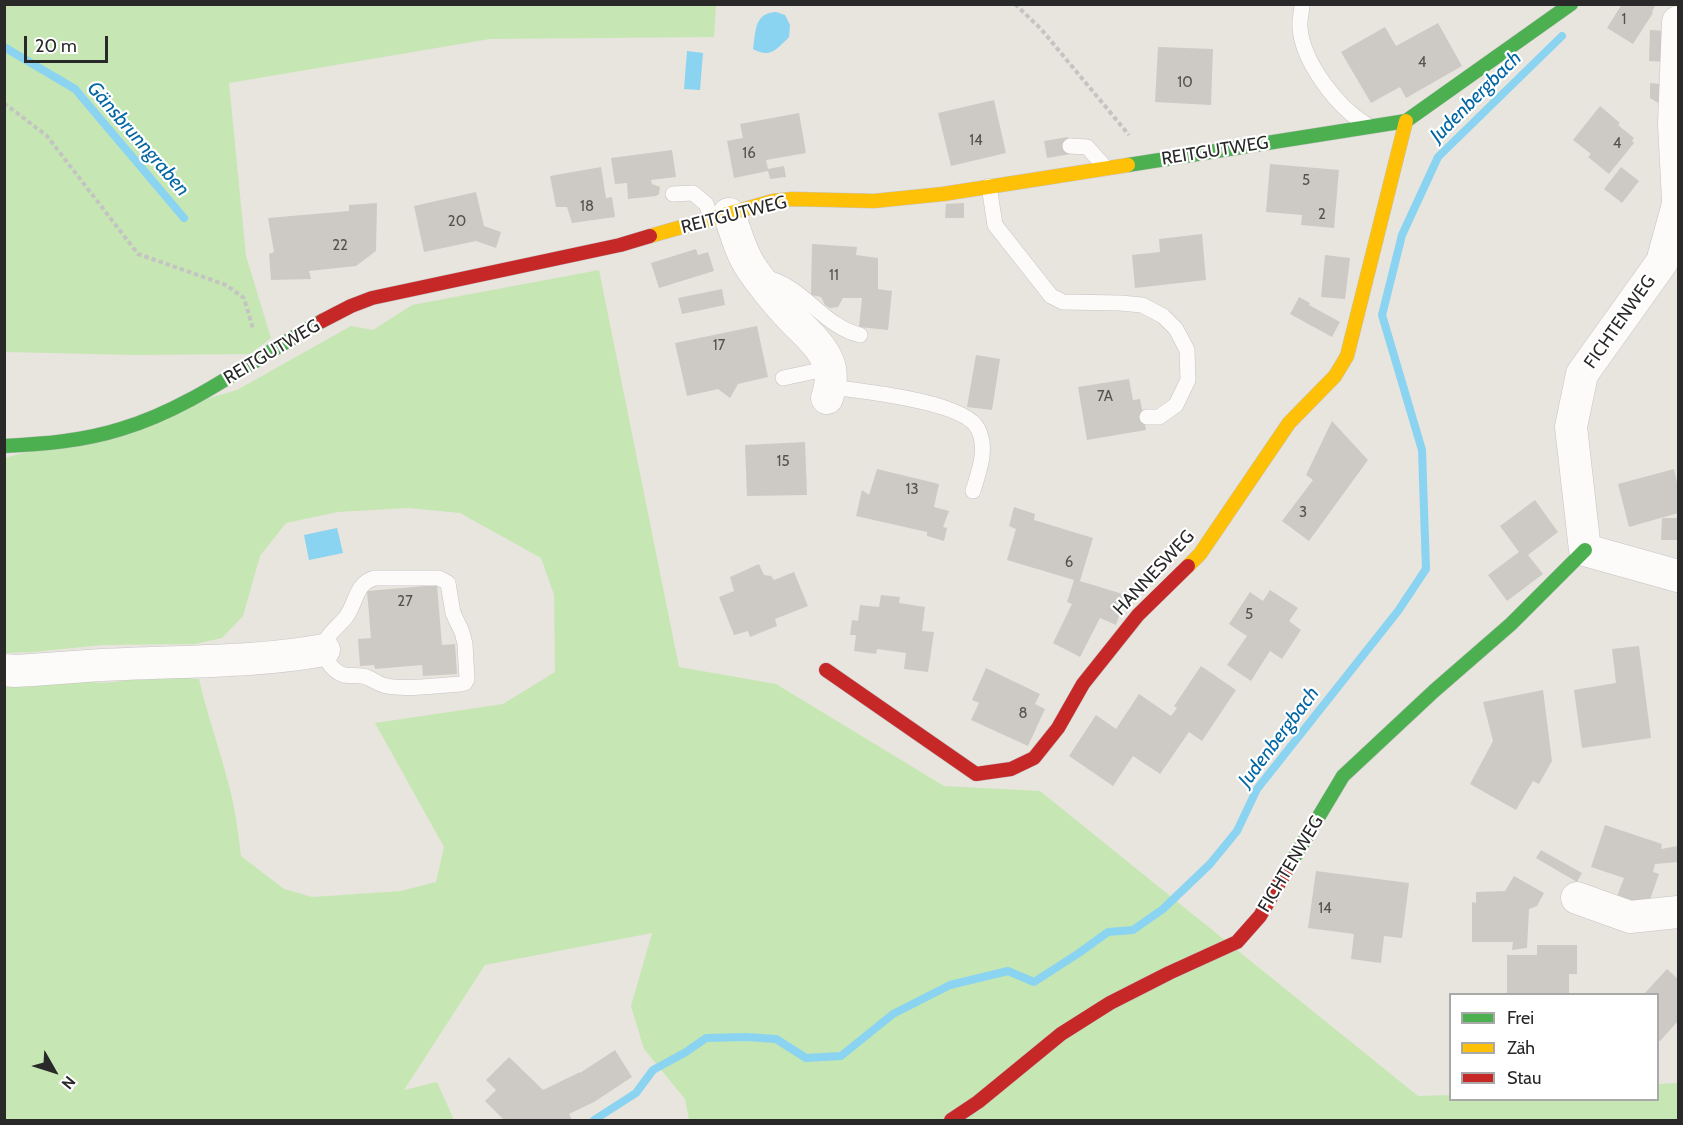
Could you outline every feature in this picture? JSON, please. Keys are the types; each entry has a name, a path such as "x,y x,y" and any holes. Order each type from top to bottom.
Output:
{"street":[{"name":"REITGUTWEG","path":"4,446 89,437 131,427 217,385 338,312 372,298 598,250 773,201 792,199 874,201 943,194 1406,121 1571,4"},
{"name":"FICHTENWEG","path":"951,1120 978,1102 1061,1034 1110,1003 1237,942 1260,916 1343,776 1510,624 1585,550 1571,427 1582,375 1662,262 1678,202 1674,124 1678,22"},
{"name":"HANNESWEG","path":"826,670 976,774 1011,769 1034,758 1058,728 1083,684 1138,615 1200,554 1289,423 1335,376 1347,356 1406,121"},
{"path":"721,216 757,276 822,351 829,384"},
{"path":"1585,550 1678,576"},
{"path":"4,670 256,659 324,650"},
{"path":"1577,898 1630,917 1678,912"}],"lane":[{"path":"1302,4 1300,27 1313,65 1343,105 1355,118 1370,127"},
{"path":"1070,146 1087,147 1106,168"},
{"path":"989,186 994,225 1051,296 1063,302 1142,305 1163,316 1176,329 1186,350 1188,380 1176,405 1160,417 1147,417"},
{"path":"673,194 693,193 721,216"},
{"path":"757,276 784,283 845,330 860,335"},
{"path":"783,378 877,393 927,403 959,413 974,422 980,433 983,448 980,470 973,491"},
{"path":"375,578 444,579 448,583 453,613 465,644 466,679 465,683 461,684 384,686 360,675 341,674 330,666 324,650 331,633 350,612 360,588 368,580 375,578"}],"path":[{"path":"1015,4 1041,29 1151,161"},
{"path":"4,103 47,136 138,254 226,285 244,298 255,337 268,354"}],"green space":[{"path":"5,5 716,5 714,37 490,39 229,83 246,256 271,338 250,354 136,355 5,352"},
{"path":"599,270 679,667 776,684 944,786 1040,791 1418,1096 1449,1095 1449,1101 1659,1101 1659,1084 1678,1083 1678,1120 689,1120 685,1099 644,1049 631,1006 652,933 485,965 404,1090 437,1082 454,1120 5,1120 4,686 73,680 103,683 167,676 199,679 230,791 241,856 284,889 312,897 401,891 436,882 444,847 375,723 503,704 555,672 554,595 541,558 460,513 408,508 338,512 286,523 260,556 243,616 222,638 195,644 102,645 5,653 5,458 237,390 351,326 373,330 412,305"}],"water":[{"path":"776,12 785,15 790,25 789,37 777,49 769,53 753,49 760,19 769,13"},
{"path":"687,51 703,53 700,90 684,89"},
{"path":"337,528 343,553 309,560 304,535"}],"building":[{"path":"1622,4 1656,4 1653,13 1633,44 1607,28"},
{"path":"1438,23 1462,66 1406,98 1400,87 1371,103 1341,52 1385,27 1396,46"},
{"path":"1650,30 1667,31 1665,62 1649,61"},
{"path":"1158,47 1213,49 1211,105 1155,102"},
{"path":"1650,83 1670,85 1670,110 1650,98"},
{"path":"994,100 1006,153 951,166 938,113"},
{"path":"1600,106 1634,138 1632,141 1634,143 1609,174 1588,157 1591,154 1573,140"},
{"path":"799,113 806,153 766,160 768,169 784,166 786,177 770,179 768,171 734,178 727,141 743,138 740,124"},
{"path":"1068,137 1071,154 1047,158 1044,141"},
{"path":"672,150 676,177 651,180 652,184 660,187 659,194 656,196 628,199 627,183 615,184 611,158"},
{"path":"1270,164 1339,170 1334,228 1301,225 1302,215 1266,212"},
{"path":"601,167 606,198 612,197 615,217 572,223 567,207 556,207 550,176"},
{"path":"1621,167 1639,181 1622,203 1604,189"},
{"path":"476,192 484,226 501,232 496,248 476,241 424,252 414,206"},
{"path":"377,203 376,251 356,266 309,271 311,279 271,280 269,254 274,252 268,218 349,211 349,205"},
{"path":"964,203 964,218 945,218 946,204"},
{"path":"1202,234 1206,280 1135,288 1132,255 1160,252 1159,239"},
{"path":"812,244 857,247 856,255 878,258 878,289 892,291 888,330 859,327 862,298 843,298 838,307 830,308 825,305 821,297 811,295"},
{"path":"696,249 698,255 708,252 714,271 659,288 651,263"},
{"path":"1325,255 1350,258 1345,299 1321,297"},
{"path":"722,289 725,305 682,314 678,298"},
{"path":"1299,297 1340,322 1332,337 1290,314"},
{"path":"757,326 768,377 738,384 730,398 718,389 687,396 675,343"},
{"path":"976,355 1000,359 992,410 967,407"},
{"path":"1129,379 1133,400 1140,399 1146,430 1087,440 1078,387"},
{"path":"1332,421 1368,460 1309,541 1282,521 1313,480 1306,475"},
{"path":"805,442 807,495 747,496 745,445"},
{"path":"877,469 939,484 934,507 949,511 943,527 947,528 944,541 927,536 927,532 856,516 862,490 869,495"},
{"path":"1674,469 1678,487 1678,513 1629,527 1618,484"},
{"path":"1535,500 1558,532 1528,555 1543,574 1507,601 1488,575 1519,552 1500,526"},
{"path":"1014,507 1035,514 1034,520 1093,538 1080,581 1126,595 1116,625 1100,618 1080,657 1053,643 1072,604 1067,602 1074,580 1007,560 1016,529 1009,526"},
{"path":"1662,518 1678,518 1678,540 1661,540"},
{"path":"759,564 764,575 771,576 774,580 794,572 808,606 775,619 777,626 750,637 748,631 734,635 719,597 734,591 730,577"},
{"path":"437,585 442,645 455,644 457,674 423,676 422,665 375,669 374,665 360,666 358,639 371,638 367,591"},
{"path":"1270,590 1298,608 1289,621 1301,630 1282,659 1270,651 1251,681 1227,665 1247,636 1229,624 1250,592 1263,601"},
{"path":"881,595 900,597 899,603 925,607 922,631 934,632 928,672 904,669 906,653 877,649 876,654 854,651 856,635 850,635 852,620 858,621 860,605 879,607"},
{"path":"1639,646 1651,738 1582,748 1574,690 1616,683 1612,649"},
{"path":"1201,666 1236,690 1202,741 1189,732 1160,774 1133,756 1113,786 1069,756 1096,715 1116,729 1139,694 1171,716 1177,708 1174,706"},
{"path":"986,668 1040,694 1035,704 1045,709 1028,746 971,720 979,703 972,700"},
{"path":"1543,690 1552,761 1539,784 1533,781 1516,810 1470,784 1493,741 1483,702"},
{"path":"1605,825 1662,844 1661,849 1678,846 1678,862 1655,864 1653,872 1659,874 1647,908 1617,896 1624,878 1591,867"},
{"path":"1541,850 1582,873 1577,882 1536,858"},
{"path":"1316,871 1409,883 1402,938 1384,936 1381,963 1351,959 1354,934 1308,928"},
{"path":"1514,876 1544,893 1537,906 1529,909 1527,948 1512,950 1513,942 1472,942 1472,902 1476,903 1476,892 1505,891"},
{"path":"1537,945 1577,945 1577,974 1569,974 1569,993 1507,993 1507,955 1537,955"},
{"path":"1667,969 1678,979 1678,1021 1660,1041 1659,993 1645,993"},
{"path":"615,1050 632,1077 594,1102 569,1114 572,1120 504,1120 485,1101 496,1090 486,1080 509,1057 543,1090 580,1073"}],"waterway":[{"name":"Judenbergbach","path":"594,1120 636,1093 653,1070 706,1038 776,1039 806,1058 841,1056 893,1014 950,985 1008,971 1034,982 1108,932 1133,930 1163,909 1210,864 1237,831 1257,789 1398,611 1426,569 1422,450 1382,315 1402,235 1438,157 1562,36"},
{"name":"Gänsbrunngraben","path":"4,47 75,89 184,218"}],"traffic: fast":[{"path":"1128,165 1406,121 1571,4"},
{"path":"4,446 78,439 107,433 148,420 199,395 322,321"},
{"path":"1285,873 1343,776 1434,691 1511,624 1585,550"}],"traffic: slow":[{"path":"1188,566 1200,554 1289,423 1335,376 1347,356 1406,121"},
{"path":"650,236 773,201 792,199 874,201 943,194 1128,165"}],"traffic: jam":[{"path":"322,321 372,298 620,245 650,236"},
{"path":"826,670 976,774 1011,769 1034,758 1058,728 1083,684 1138,615 1188,566"},
{"path":"951,1120 978,1102 1061,1034 1110,1003 1237,942 1260,916 1285,873"}]}
